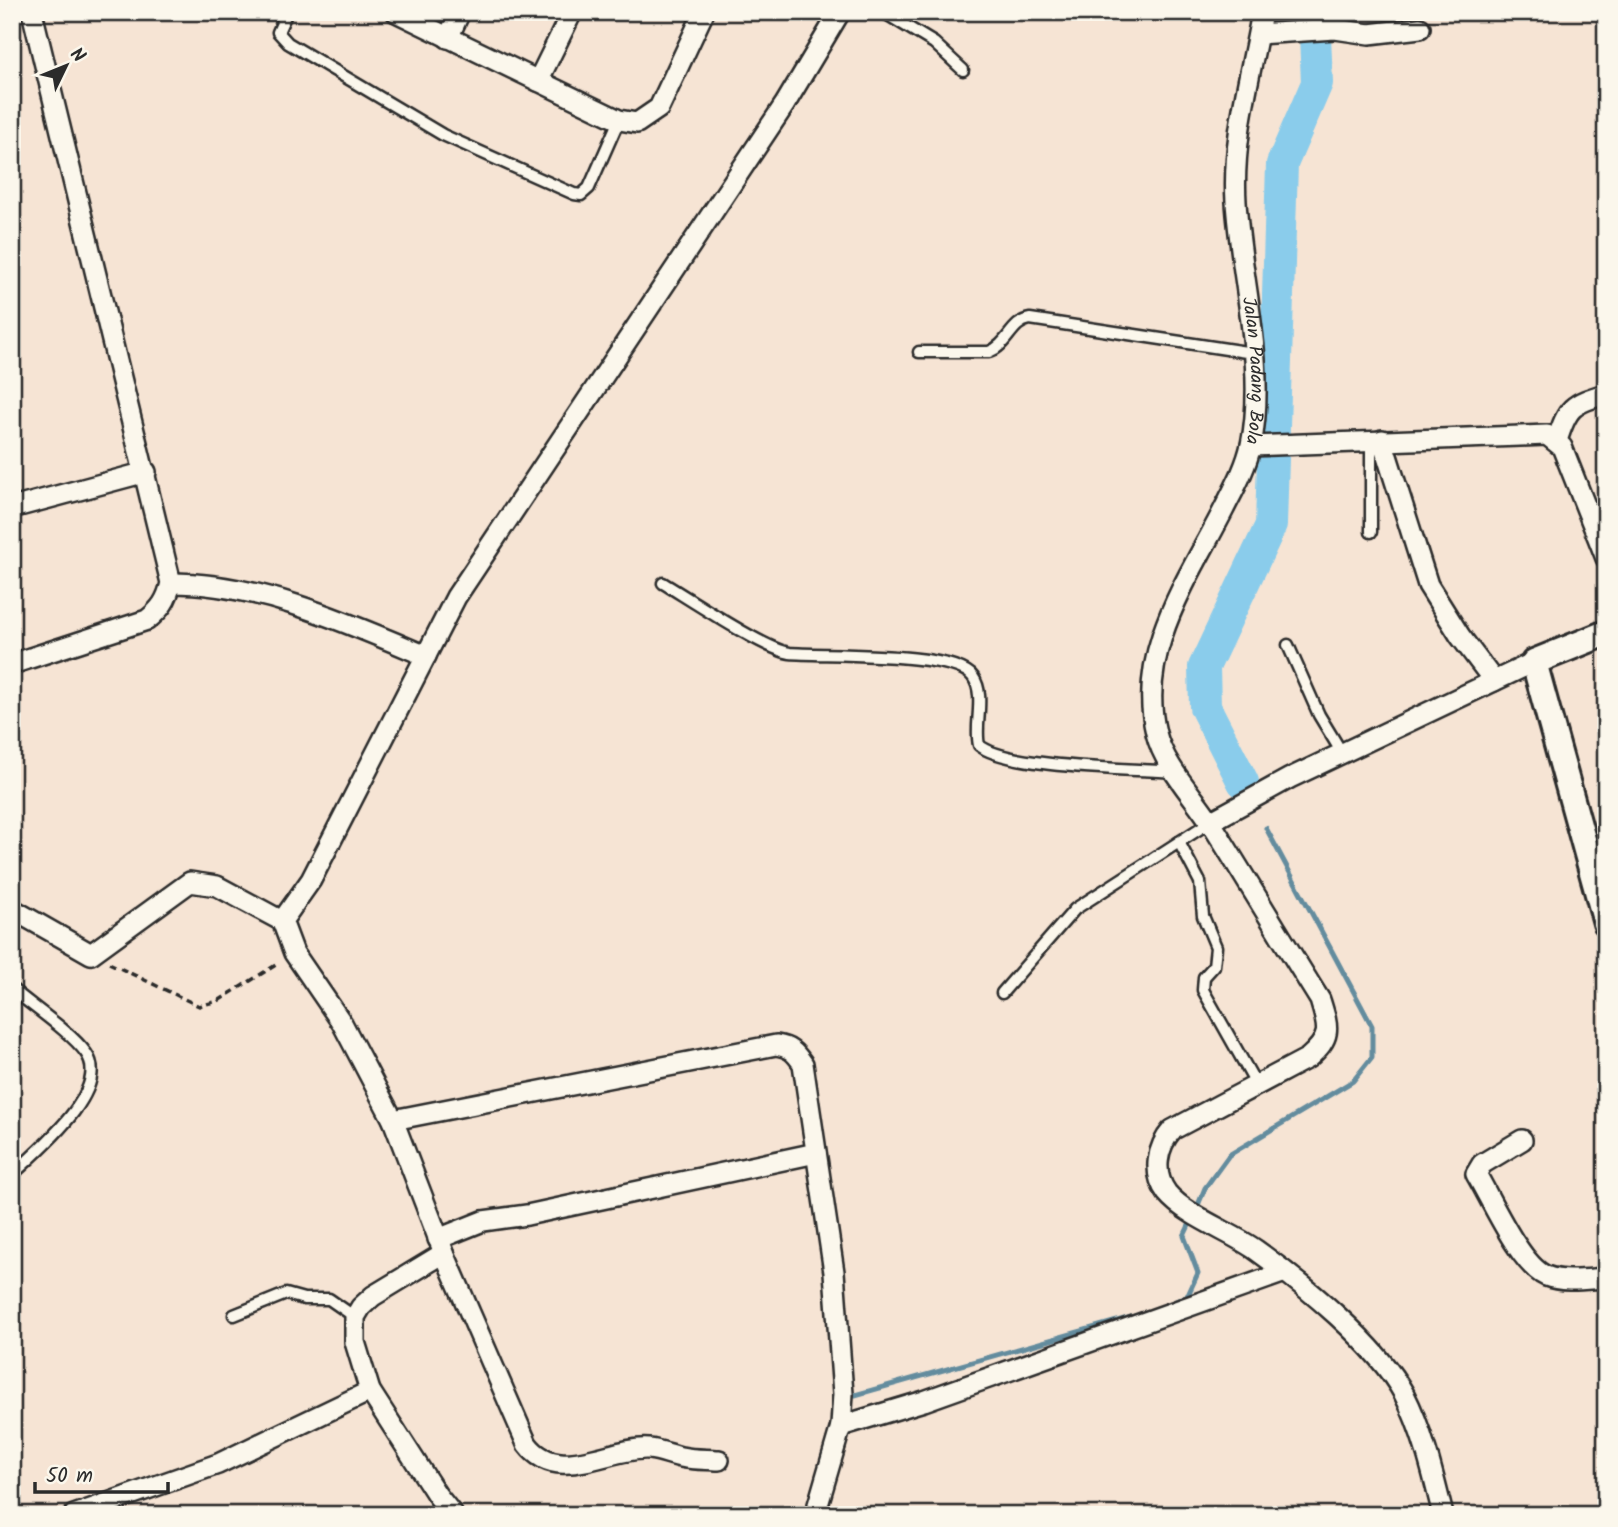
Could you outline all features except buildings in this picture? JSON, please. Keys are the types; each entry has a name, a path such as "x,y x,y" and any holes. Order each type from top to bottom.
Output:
{"street":[{"path":"12,664 147,620 159,610 171,583 32,12"},
{"path":"396,12 619,120 637,123 659,108 704,12"},
{"path":"449,38 460,12"},
{"path":"538,81 572,12"},
{"path":"282,921 311,880 456,597 785,104 839,12"},
{"name":"Jalan Padang Bola","path":"1262,12 1240,125 1236,160 1236,201 1253,353 1255,403 1269,446 1242,474 1166,621 1156,660 1151,701 1156,733 1176,772 1320,1000 1328,1027 1323,1045 1308,1058 1185,1122 1165,1138 1157,1161 1159,1177 1166,1191 1177,1203 1236,1236 1285,1272"},
{"path":"1259,34 1335,30 1363,34 1420,28"},
{"path":"1606,394 1581,401 1571,409 1565,416 1557,441 1606,558"},
{"path":"1269,446 1535,434 1557,441"},
{"path":"1376,441 1428,585 1460,636 1494,681"},
{"path":"12,508 146,472"},
{"path":"171,583 220,585 283,602 357,626 426,656"},
{"path":"1210,822 1342,753 1534,662 1606,633"},
{"path":"1534,662 1606,923"},
{"path":"12,909 91,954 190,882 217,886 282,921 294,953 342,1023 393,1120 441,1246 527,1444 541,1459 550,1462 582,1462 650,1449 690,1459 719,1460"},
{"path":"393,1120 776,1045 787,1046 803,1064 834,1272 842,1380 841,1426 815,1515"},
{"path":"1522,1140 1482,1164 1476,1174 1522,1252 1546,1276 1571,1280 1606,1278"},
{"path":"453,1515 437,1496 370,1391 355,1342 355,1317 373,1296 441,1246 482,1221 527,1215 816,1153"},
{"path":"841,1426 923,1401 1285,1272 1341,1322 1392,1375 1412,1410 1443,1515"},
{"path":"74,1515 218,1464 370,1391"}],"lane":[{"path":"287,12 278,32 288,43 443,135 574,194 581,195 589,188 619,120"},
{"path":"883,12 934,43 963,70"},
{"path":"919,352 989,352 998,349 1019,323 1030,319 1253,353"},
{"path":"1371,532 1376,441"},
{"path":"663,583 780,651 923,660 962,667 974,678 978,688 979,745 992,754 1035,762 1176,772"},
{"path":"1288,645 1319,715 1342,753"},
{"path":"1002,993 1075,909 1210,822"},
{"path":"1179,842 1200,882 1203,916 1216,947 1214,966 1205,977 1203,990 1256,1084"},
{"path":"12,989 85,1051 91,1066 80,1104 12,1175"},
{"path":"234,1315 286,1294 304,1299 329,1298 355,1317"}],"path":[{"path":"91,954 199,1006 218,1001 294,953"}],"waterway":[{"path":"1243,782 1205,707 1204,667 1271,525 1282,164 1317,83 1314,12"},
{"path":"1196,1210 1205,1188 1229,1155 1353,1081 1372,1057 1372,1026 1266,828"},
{"path":"1174,1302 1188,1295 1198,1273 1184,1236 1192,1219"},
{"path":"855,1395 1135,1316"}]}
